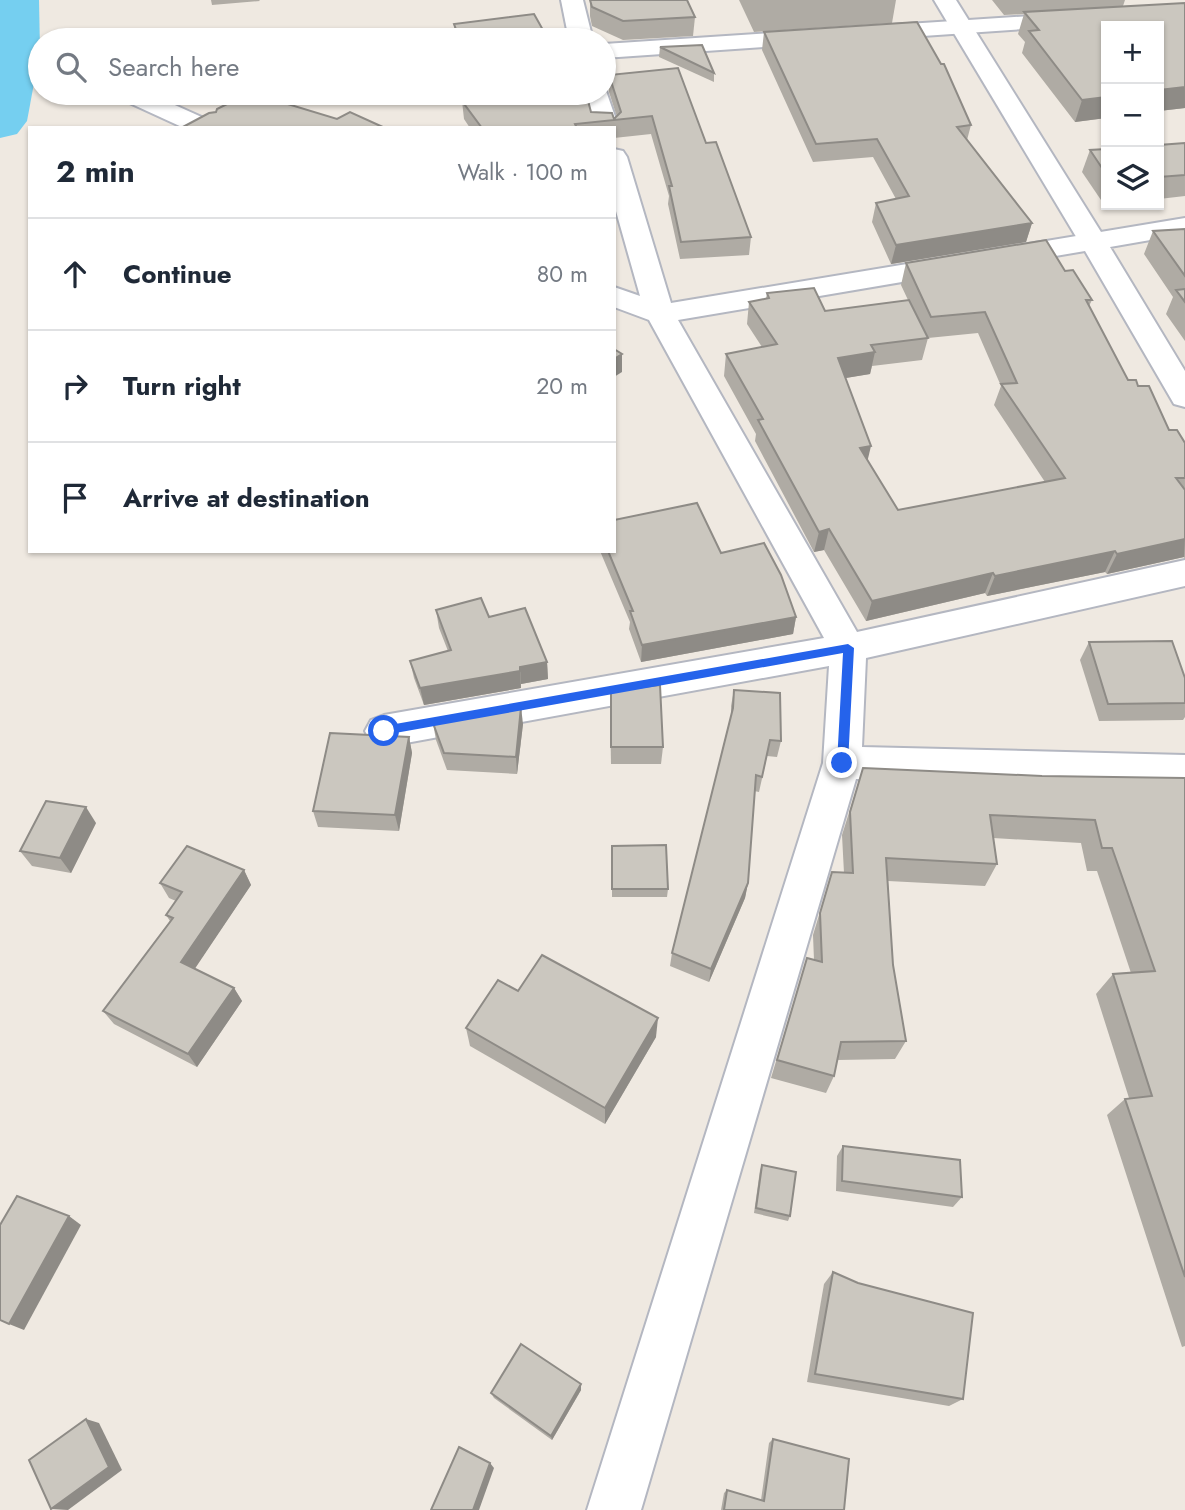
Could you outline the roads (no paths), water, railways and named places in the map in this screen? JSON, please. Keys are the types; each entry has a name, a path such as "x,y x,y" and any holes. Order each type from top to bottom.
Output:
{"street":[{"path":"572,0 578,28"},
{"path":"945,0 1185,397"},
{"path":"616,50 1093,18"},
{"path":"154,105 202,126"},
{"path":"599,105 605,126"},
{"path":"614,1510 842,763 848,648 660,314 616,164"},
{"path":"616,297 660,314 1185,226"},
{"path":"384,731 848,648 1185,573"},
{"path":"842,763 1185,771"}],"waterway":[{"path":"0,124 3,121 18,51 18,0"}]}
